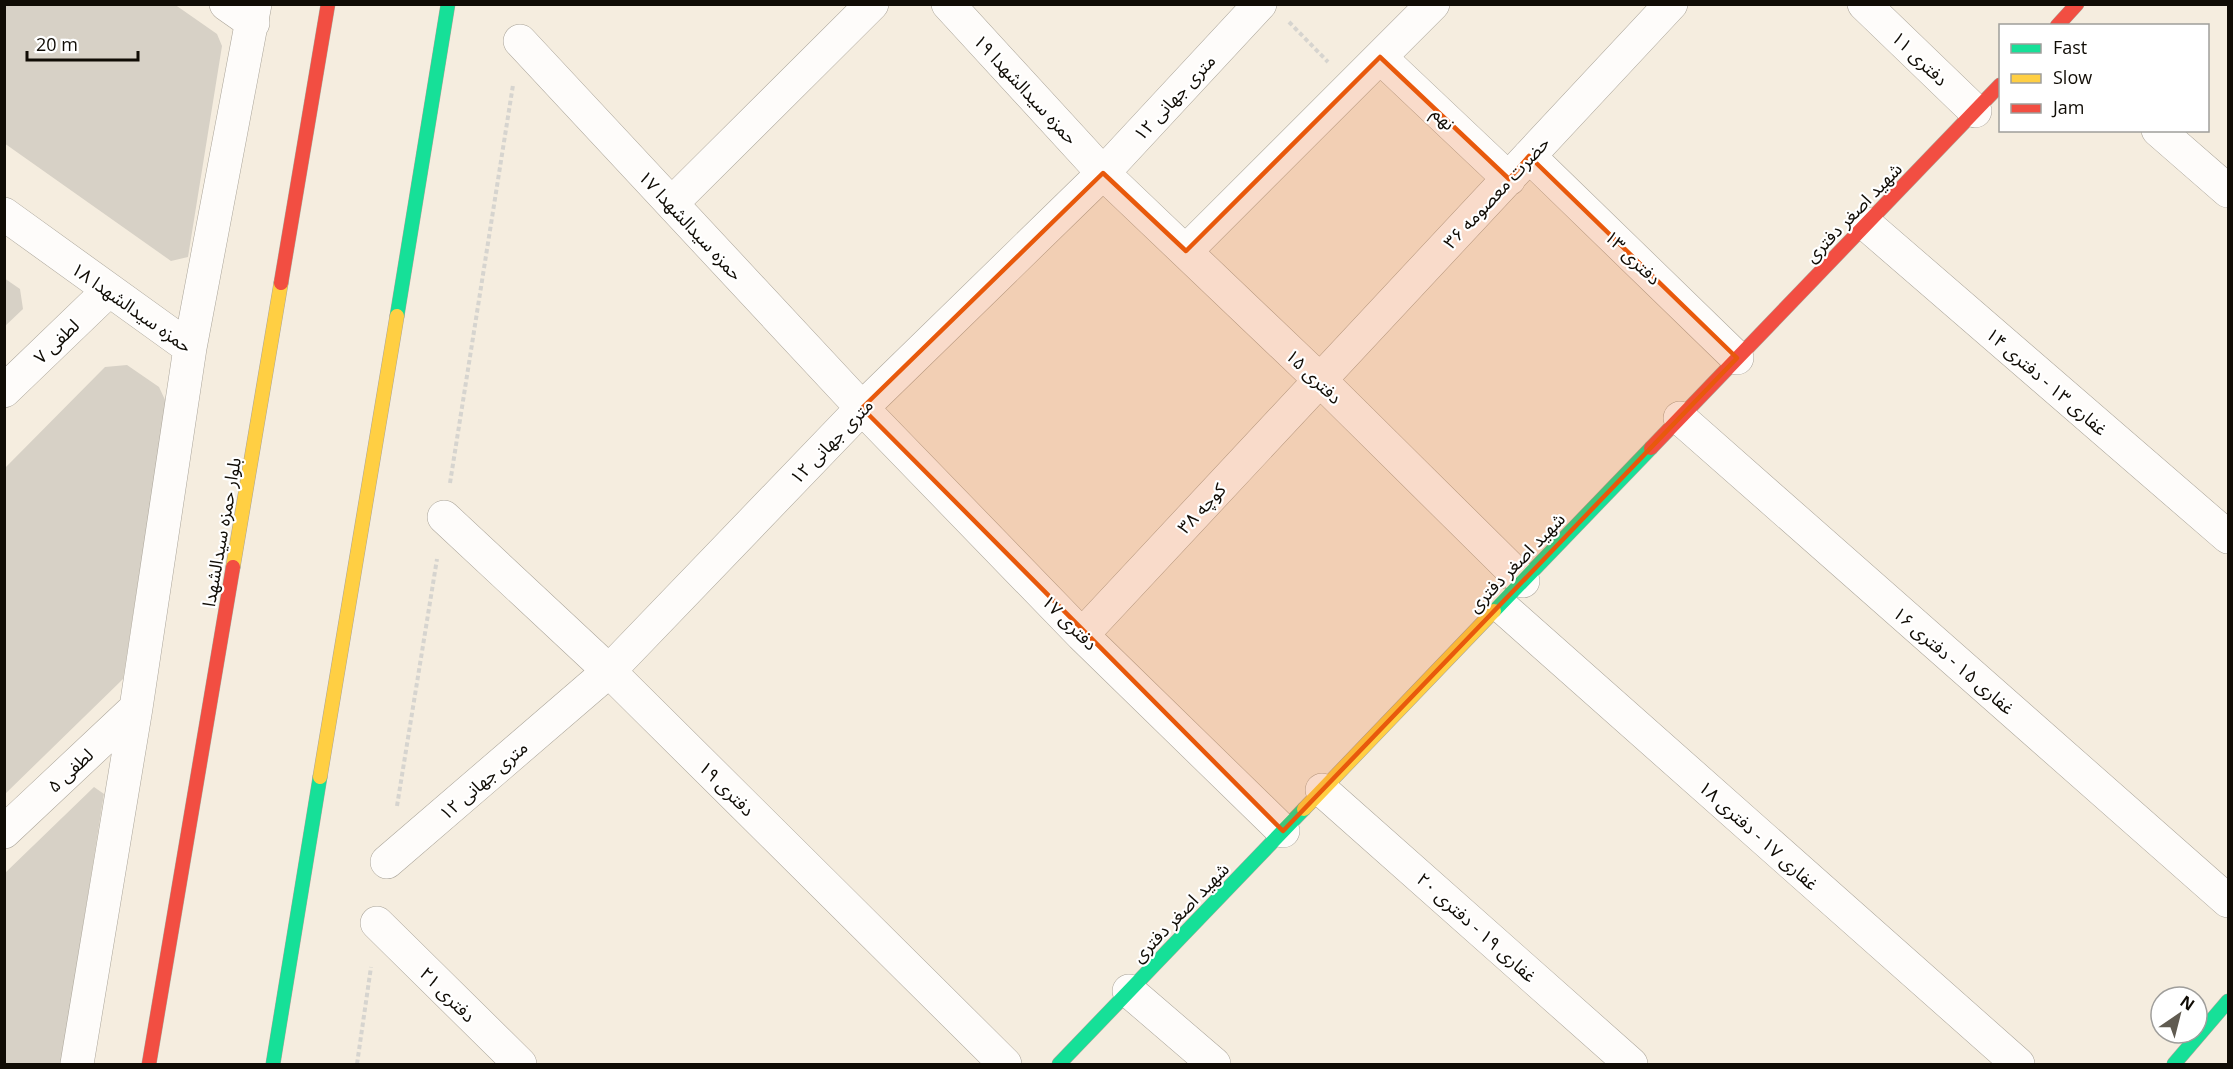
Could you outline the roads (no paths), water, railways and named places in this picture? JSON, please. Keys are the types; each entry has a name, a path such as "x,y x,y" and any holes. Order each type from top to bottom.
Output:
{"main road":[{"name":"بلوار حمزه سیدالشهدا","path":"149,1065 328,4"},
{"path":"273,1065 448,4"},
{"path":"2059,24 2077,4"},
{"name":"شهید اصغر دفتری","path":"1059,1065 1999,87"},
{"path":"2174,1065 2229,1001"}],"street":[{"path":"77,1065 136,708 190,348 254,14 226,4"},
{"path":"672,203 872,4"},
{"name":"حمزه سیدالشهدا ۱۹","path":"948,4 1103,173"},
{"name":"۱۲ متری جهانی","path":"387,862 609,671 862,408 1103,173 1260,4"},
{"path":"1186,251 1433,4"},
{"name":"حضرت معصومه ۳۶","path":"1320,380 1671,4"},
{"name":"دفتری ۱۱","path":"1864,4 1975,111"},
{"name":"حمزه سیدالشهدا ۱۷","path":"520,41 862,408"},
{"name":"نهم","path":"1380,57 1519,168"},
{"path":"2160,132 2229,191"},
{"name":"دفتری ۱۳","path":"1519,168 1737,358"},
{"name":"دفتری ۱۵","path":"1103,173 1320,380 1523,581"},
{"name":"حمزه سیدالشهدا ۱۸","path":"4,214 190,348"},
{"name":"غفاری ۱۳ - دفتری ۱۴","path":"1866,224 2229,537"},
{"name":"لطفی ۷","path":"4,391 108,291"},
{"name":"کوچه ۳۸","path":"1082,635 1320,380"},
{"name":"دفتری ۱۷","path":"862,408 1082,635 1283,831"},
{"name":"غفاری ۱۵ - دفتری ۱۶","path":"1680,418 2229,901"},
{"name":"دفتری ۱۹","path":"444,517 609,671 1005,1065"},
{"name":"غفاری ۱۷ - دفتری ۱۸","path":"1500,605 2018,1065"},
{"name":"لطفی ۵","path":"4,832 136,708"},
{"name":"غفاری ۱۹ - دفتری ۲۰","path":"1322,790 1631,1065"},
{"name":"دفتری ۲۱","path":"377,923 520,1065"},
{"path":"1129,991 1214,1065"}]}
